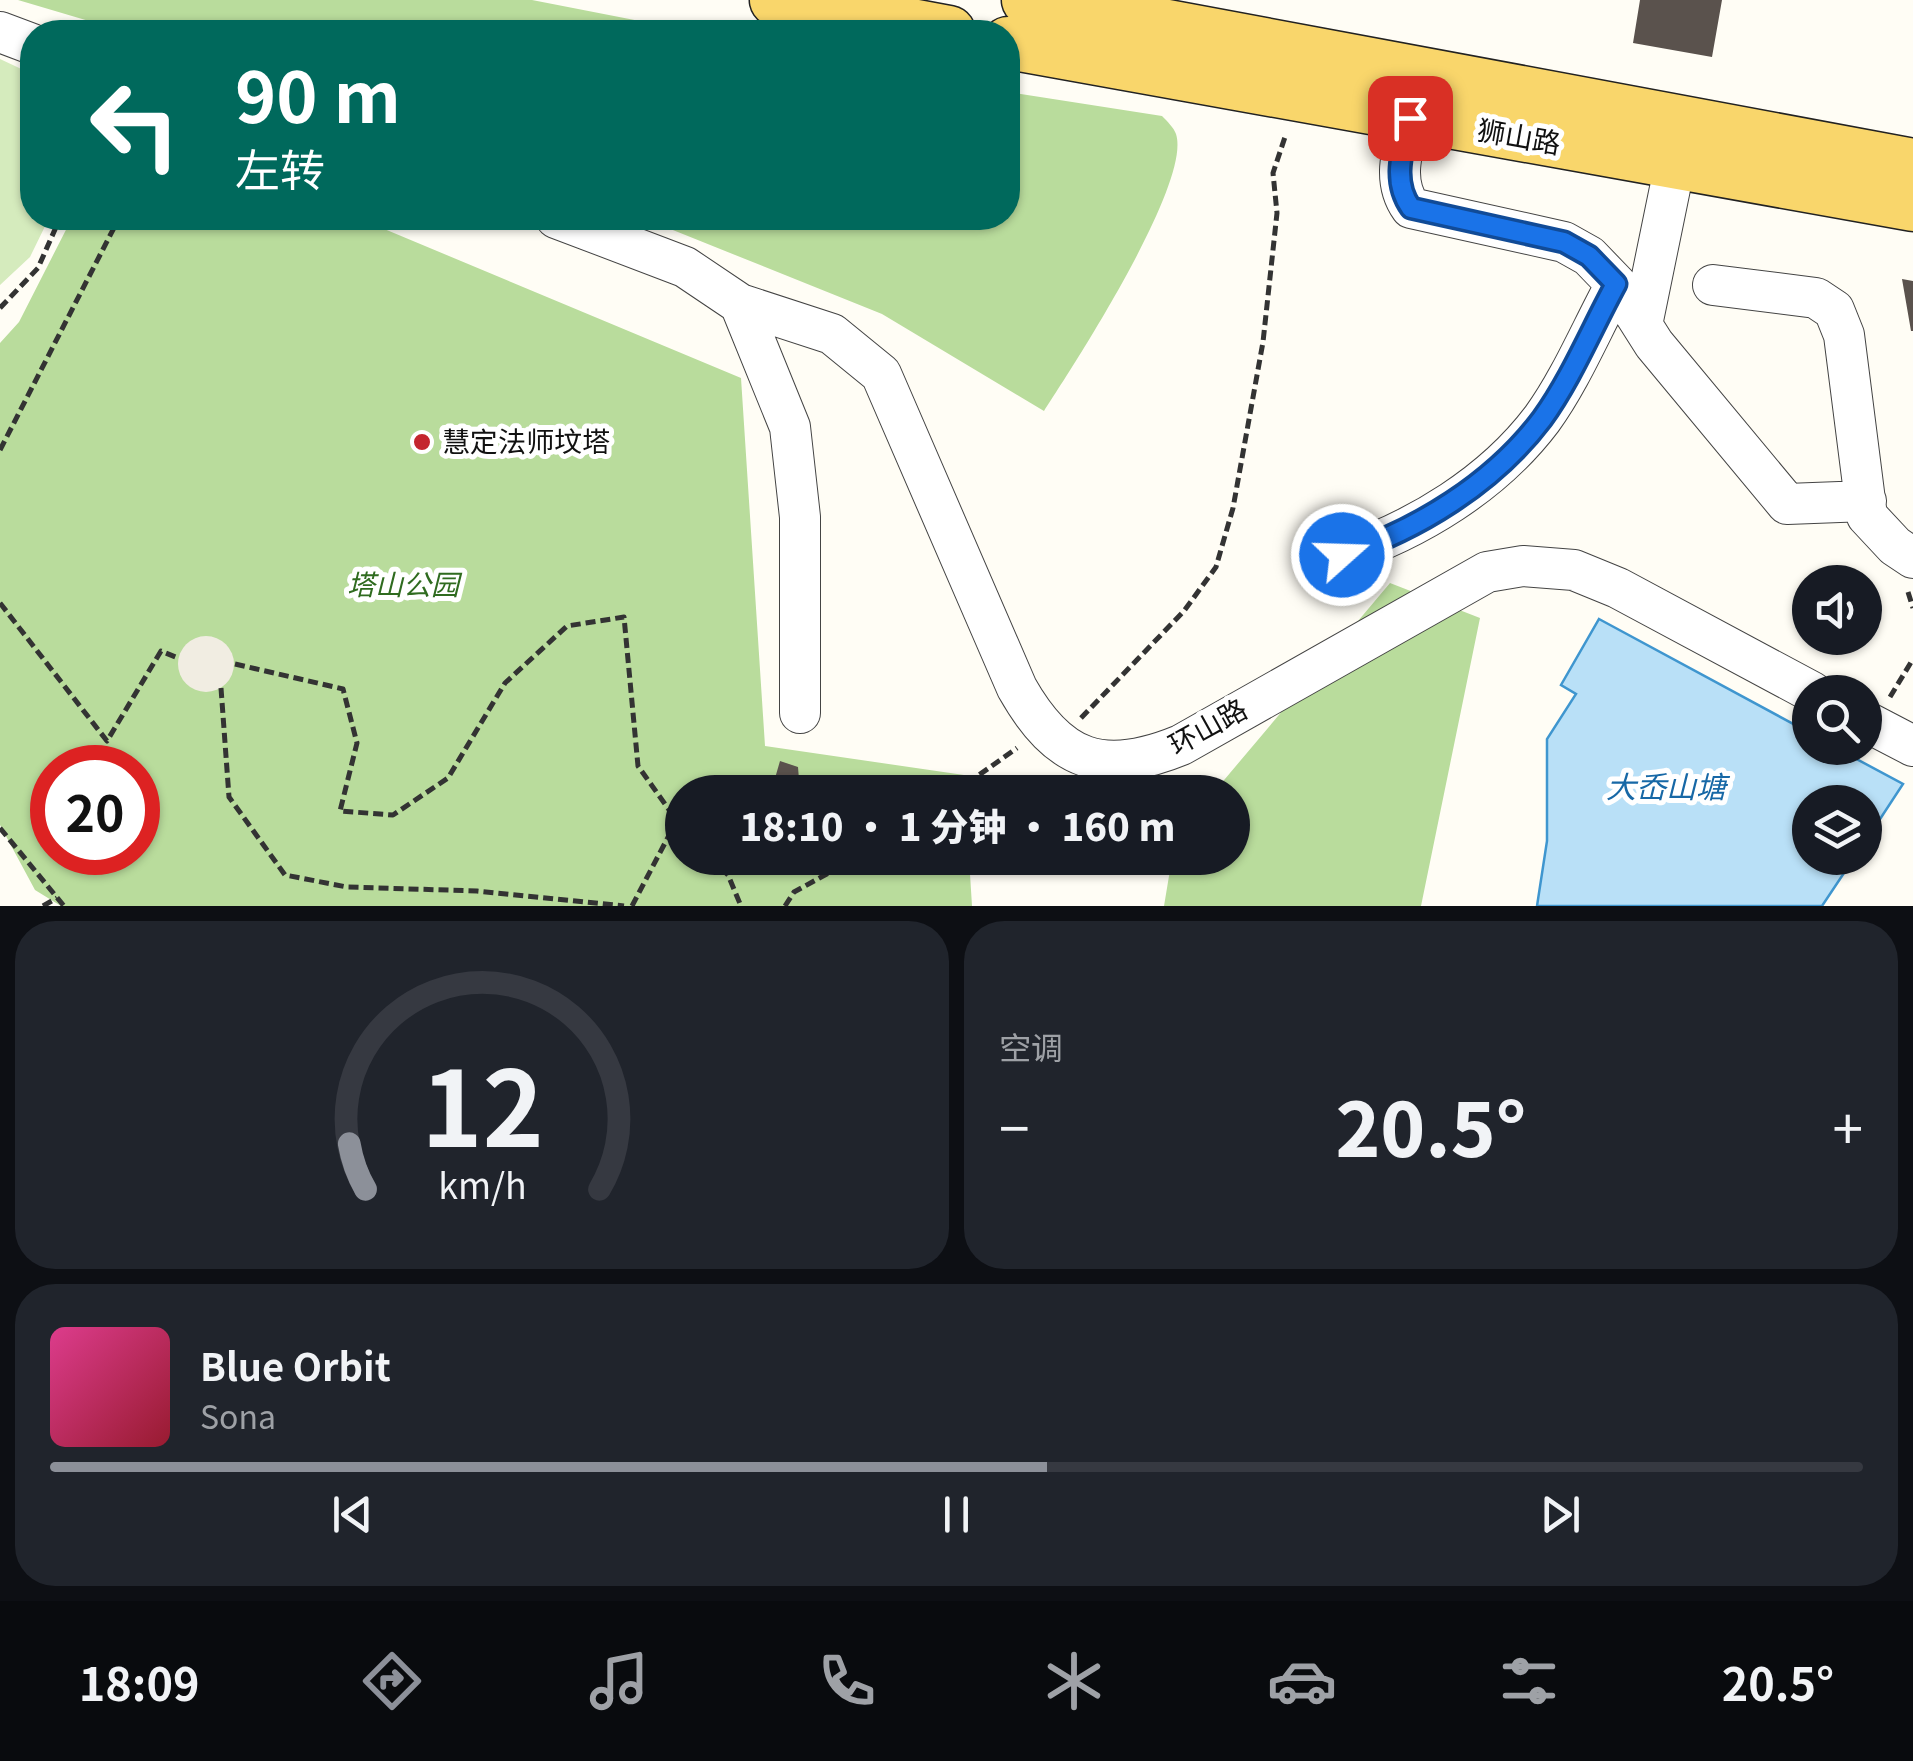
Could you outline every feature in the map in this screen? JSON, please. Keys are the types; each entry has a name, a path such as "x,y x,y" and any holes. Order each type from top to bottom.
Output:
{"main road":[{"path":"776,0 884,20"},
{"name":"狮山路","path":"1028,0 1148,11 1913,164"},
{"name":"狮山路","path":"1020,46 1913,205"}],"street":[{"path":"1410,118 1399,166 1401,194 1411,208 1564,242 1589,256 1616,284 1642,325 1787,504 1866,500"},
{"path":"1642,325 1675,164"},
{"path":"588,230 686,267 740,304 832,334 881,374 1009,670 1045,730"},
{"path":"1342,555 1417,526 1509,454 1542,418 1616,284"},
{"path":"1713,286 1816,298 1834,310 1844,334 1868,516 1895,546 1913,558"},
{"path":"740,304 790,427 800,517 800,712"},
{"name":"环山路","path":"1045,730 1104,763 1151,758 1181,745 1487,572 1523,566 1574,570 1618,588 1792,681"},
{"path":"1882,730 1913,746"}],"path":[{"path":"979,775 1045,730 1184,611 1216,567 1233,508 1263,342 1276,213 1273,173 1298,98"},
{"path":"0,308 38,268 55,230"},
{"path":"0,450 112,230"},
{"path":"0,603 108,741 160,651 178,658"},
{"path":"235,664 343,689 358,742 340,811 393,815 448,778 505,683 568,626 624,616 638,766 665,804"},
{"path":"1882,703 1913,660"},
{"path":"221,688 229,797 285,875 348,887 477,891 624,906"},
{"path":"0,828 64,906"},
{"path":"632,906 665,842"},
{"path":"728,875 742,906"},
{"path":"785,906 794,892 825,875"},
{"path":"43,906 57,898"}],"green space":[{"path":"18,0 532,0 634,20 86,20"},
{"path":"0,59 20,68 20,230 43,230 30,257 0,285"},
{"path":"1020,94 1162,116 1172,127 1176,134 1176,158 1149,231 1103,316 1044,411 882,314 673,230 1020,230"},
{"name":"塔山公园","path":"66,230 387,230 741,378 765,746 964,775 665,775 665,875 970,875 972,906 61,906 35,890 0,825 0,343 19,322"},
{"path":"1390,583 1480,618 1421,906 1164,906 1169,875 1250,875 1250,775 1228,775"}],"shaded area":[{"path":"206,636 226,644 234,664 226,684 206,692 186,684 178,664 186,644"}],"water":[{"name":"大岙山塘","path":"1599,619 1792,723 1792,765 1868,765 1903,784 1882,816 1882,785 1792,785 1792,875 1843,875 1822,906 1537,906 1547,841 1547,739 1576,694 1561,685"}],"building":[{"path":"1640,0 1722,0 1712,57 1633,43"},
{"path":"1902,279 1913,281 1913,331 1911,331"},
{"path":"780,761 798,767 799,775 776,775"}],"place":[{"name":"慧定法师坟塔","path":"422,442"}],"route":[{"path":"1342,555 1417,526 1509,454 1542,418 1616,284 1589,256 1564,242 1411,208 1401,194 1399,166 1410,118"}]}
